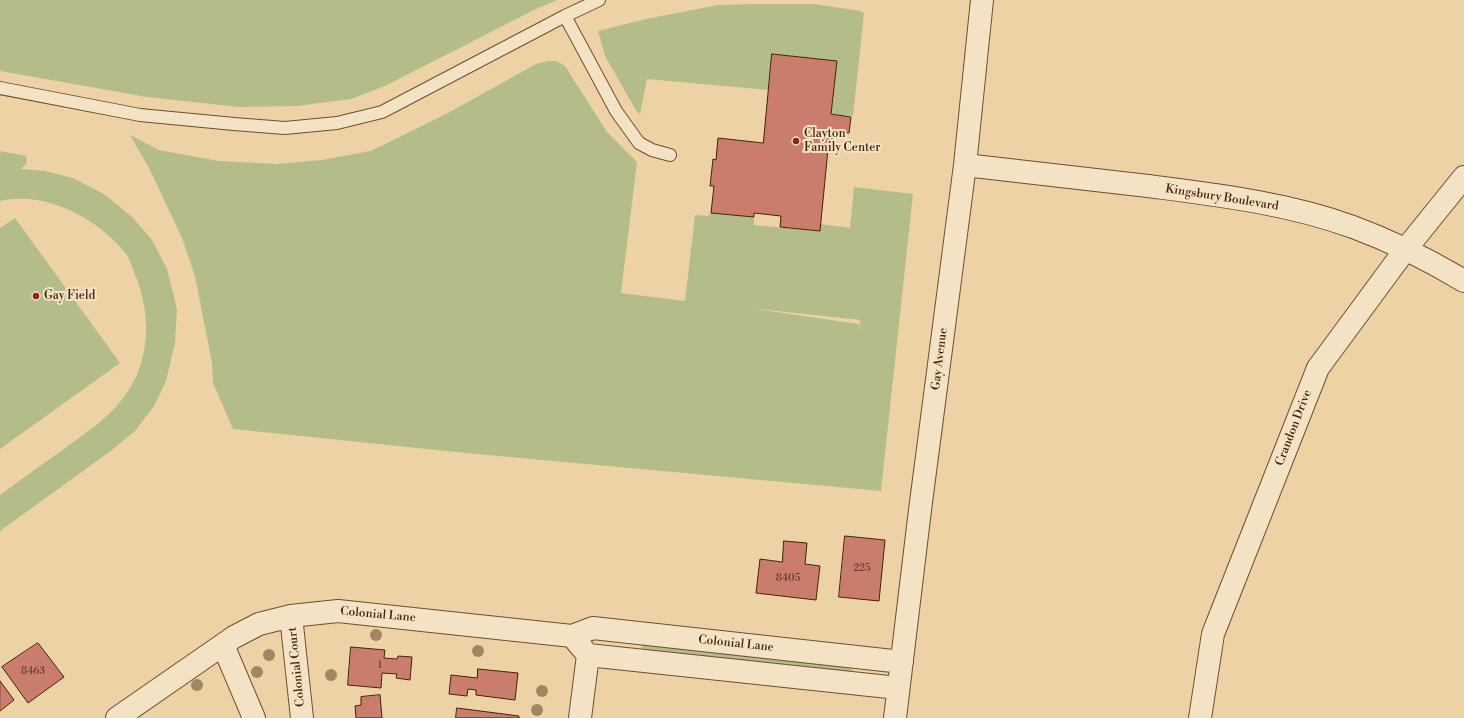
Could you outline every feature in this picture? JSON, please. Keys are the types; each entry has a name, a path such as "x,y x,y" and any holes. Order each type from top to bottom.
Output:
{"street":[{"name":"Gay Avenue","path":"895,718 921,502 965,165 982,0"},
{"name":"Kingsbury Boulevard","path":"965,165 1216,194 1314,214 1353,227 1405,250 1464,281"},
{"name":"Crandon Drive","path":"1200,718 1213,634 1318,368 1405,250 1464,177"},
{"name":"Colonial Lane","path":"117,718 234,637 259,624 291,616 338,611 572,636 593,628 902,662"},
{"name":"Colonial Court","path":"291,616 302,718"},
{"path":"643,634 637,638 634,644 634,650 643,660"},
{"path":"572,636 588,655 898,688"},
{"path":"223,645 254,718"},
{"path":"580,718 588,655"}],"lane":[{"path":"0,88 140,115 285,128 337,123 382,112 598,0"},
{"path":"565,16 616,111 639,143 652,150 670,155"}],"green space":[{"path":"0,0 557,0 536,9 385,86 351,99 297,106 239,107 147,97 0,71"},
{"path":"815,4 860,11 864,13 853,116 831,114 836,61 773,54 769,90 647,79 640,114 637,112 605,56 598,31 646,19 718,5"},
{"path":"556,61 565,66 607,132 637,162 621,293 685,301 695,215 708,216 711,213 754,217 754,225 819,231 820,224 850,228 854,187 913,194 881,491 466,453 233,429 213,383 212,363 195,276 182,238 149,168 130,135 159,150 219,161 276,164 322,160 371,151 446,114 536,64","holes":["749,308 860,320 859,332 859,324"]},
{"path":"0,151 26,156 27,163 21,169 45,171 73,178 104,194 132,217 152,240 167,269 177,309 175,343 166,381 154,406 135,431 112,450 0,531 0,495 90,430 108,415 123,398 137,375 141,362 146,336 146,323 145,310 139,285 129,259 115,242 102,230 71,210 53,204 36,200 18,199 0,201"},
{"name":"Gay Field","path":"15,218 120,363 0,449 0,228"},
{"path":"644,643 848,667 852,670 852,674 646,652 641,648"}],"building":[{"name":"Clayton Family Center","path":"772,54 837,61 831,114 851,117 849,133 833,131 832,139 829,139 820,231 780,227 781,216 754,213 754,217 711,213 714,186 710,186 713,159 716,160 718,138 763,143"},
{"path":"845,536 885,540 879,601 839,597"},
{"path":"784,541 807,543 805,564 820,566 816,600 756,593 760,559 782,562"},
{"path":"38,643 64,677 28,703 2,667"},
{"path":"351,647 385,650 384,658 397,659 398,656 412,657 410,680 396,678 397,674 382,673 381,688 348,685"},
{"path":"478,669 518,673 515,700 476,695 476,690 468,689 467,696 449,694 451,675 477,678"},
{"path":"0,681 14,700 0,711"},
{"path":"380,695 382,718 356,718 355,706 361,705 361,697"},
{"path":"457,708 519,716 519,718 456,718"}],"place":[{"name":"Clayton Family Center","path":"796,141"},
{"name":"Gay Field","path":"36,296"}]}
